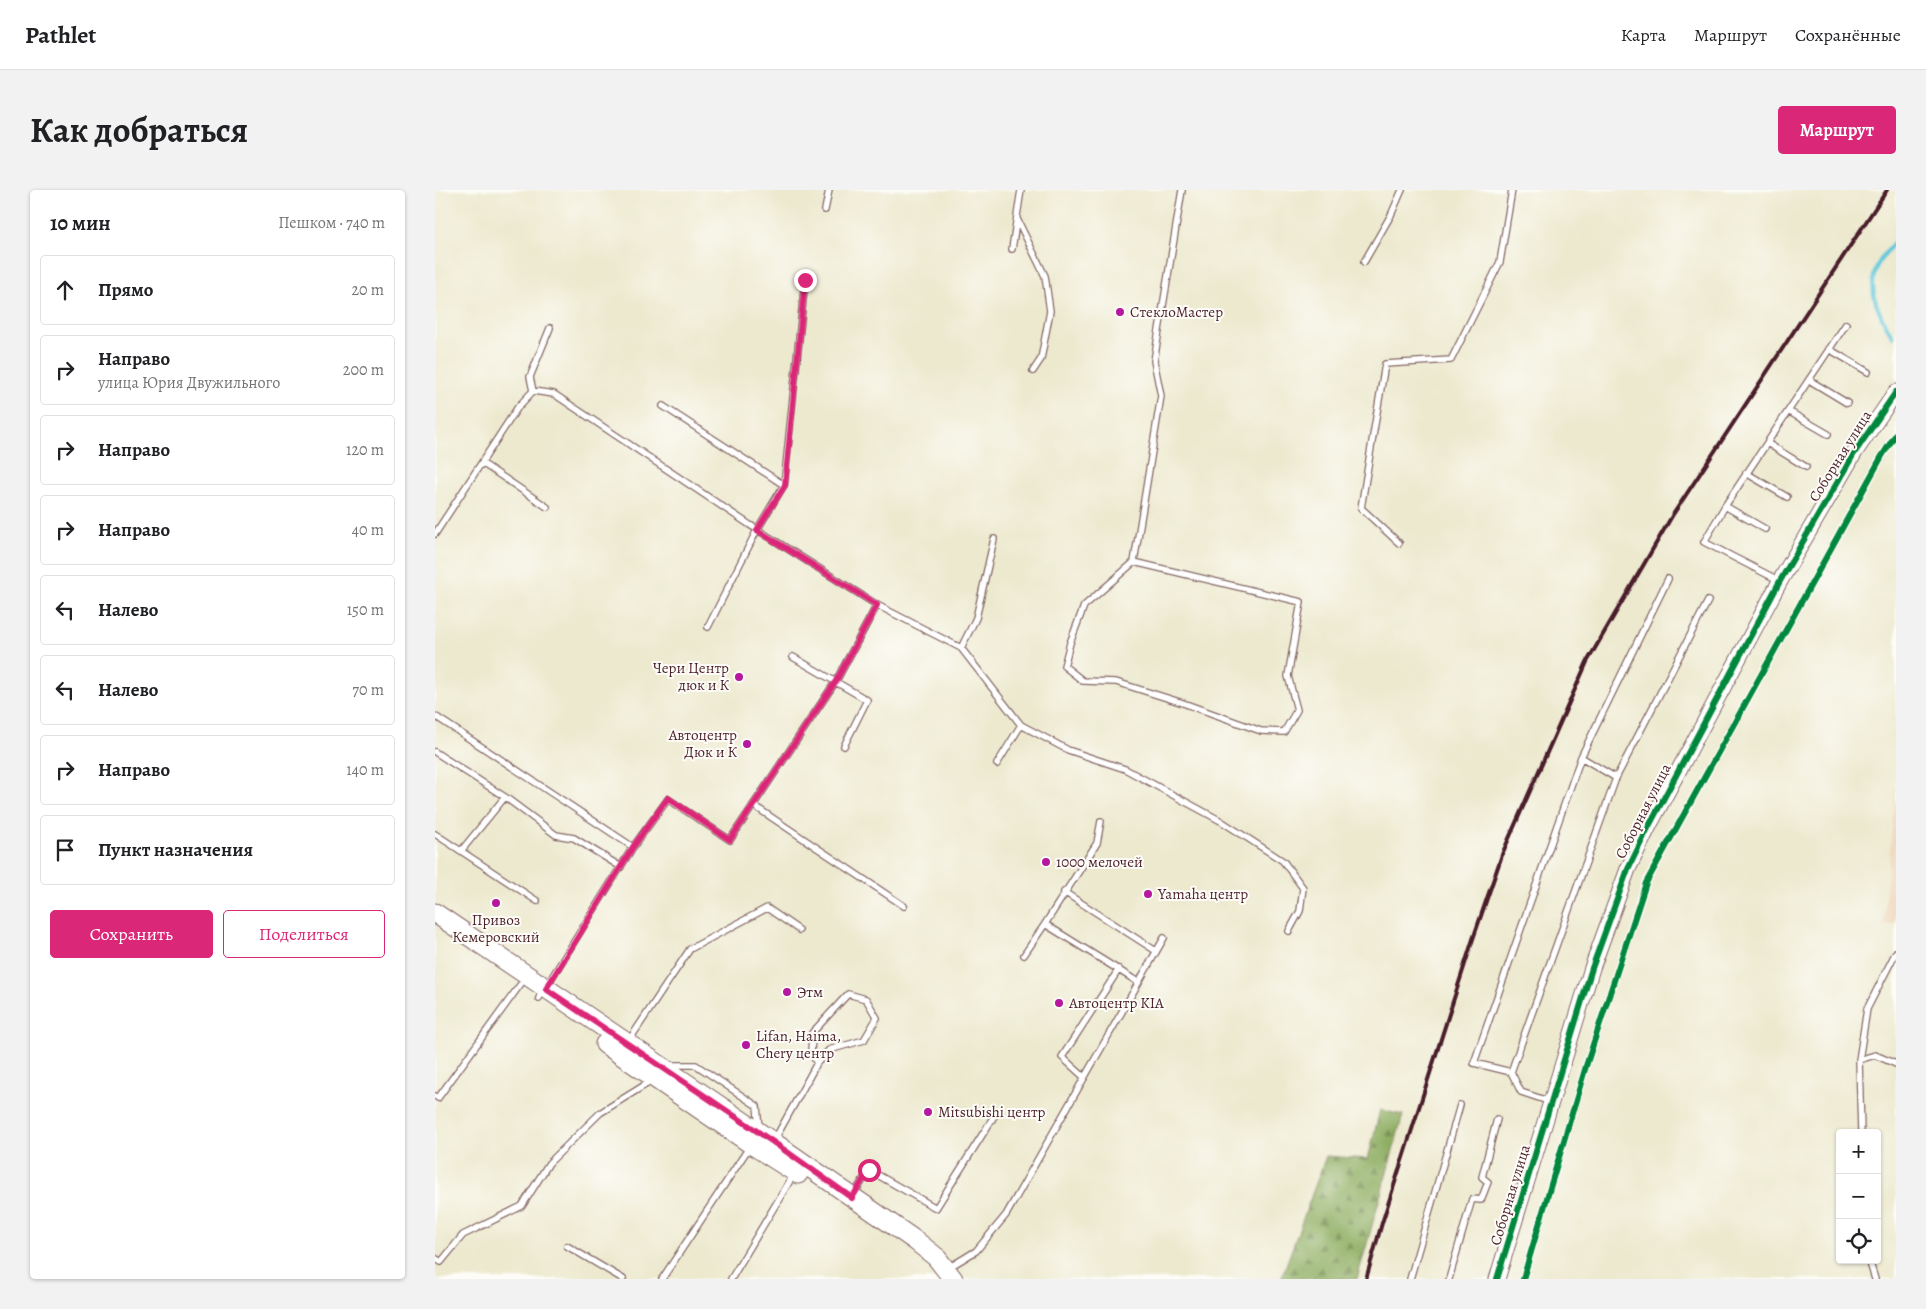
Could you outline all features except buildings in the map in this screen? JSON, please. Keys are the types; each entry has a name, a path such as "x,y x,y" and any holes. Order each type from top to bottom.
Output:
{"main road":[{"path":"435,913 542,993 657,1072 763,1143 852,1198 916,1241 936,1257 945,1275"},
{"path":"435,928 520,984 542,993 627,1043 657,1072"},
{"path":"763,1143 795,1173 884,1229 945,1275"}],"street":[{"name":"Соборная улица","path":"1497,1279 1592,968 1628,869 1650,824 1780,581 1855,452 1896,392"}],"lane":[{"path":"825,210 829,190"},
{"path":"1012,249 1021,190"},
{"path":"1134,562 1301,602 1288,676 1297,710 1284,732 1261,731 1117,682 1083,681 1064,666 1069,643 1083,606 1134,562 1161,396 1154,361 1182,190"},
{"path":"1364,262 1391,215 1402,190"},
{"path":"1399,543 1361,508 1385,364 1451,360 1499,262 1512,190"},
{"path":"1017,219 1045,276 1050,311 1041,359 1033,372"},
{"path":"707,627 757,530 785,485 805,280"},
{"path":"1780,581 1704,542 1746,473 1846,324"},
{"path":"533,391 530,377 550,328"},
{"path":"1829,349 1868,372"},
{"path":"1809,380 1847,403"},
{"path":"435,534 518,407 533,391"},
{"path":"533,391 554,394 757,530 877,605 961,648 1021,726 1068,750 1125,769 1221,821 1283,861 1303,888 1300,911 1289,931"},
{"path":"663,406 785,485"},
{"path":"1788,411 1828,434"},
{"path":"1767,443 1806,467"},
{"path":"481,463 547,507"},
{"path":"1746,473 1787,497"},
{"path":"1725,506 1765,529"},
{"path":"961,648 976,618 993,539"},
{"path":"1511,1072 1475,1063 1581,757 1668,579"},
{"path":"1551,1102 1521,1092 1511,1072 1616,778 1708,601"},
{"path":"542,993 633,847 668,798 730,840 836,681 877,605"},
{"path":"793,657 867,700 844,746"},
{"path":"435,716 633,847"},
{"path":"997,764 1021,726"},
{"path":"435,752 505,797 556,835 574,838 621,867"},
{"path":"1581,757 1616,778"},
{"path":"461,851 505,797"},
{"path":"753,806 905,906"},
{"path":"1024,955 1097,843 1101,820"},
{"path":"435,834 537,901"},
{"path":"1064,892 1156,951"},
{"path":"627,1043 690,949 767,908 799,930"},
{"path":"1045,924 1138,982"},
{"path":"945,1275 975,1252 1006,1215 1164,938"},
{"path":"1861,1129 1859,1060 1867,1009 1896,952"},
{"path":"1084,1077 1062,1057 1119,969"},
{"path":"435,1096 438,1098 520,984"},
{"path":"662,1279 763,1143 817,1063 829,1050 864,1040 877,1018 866,999 848,994 812,1033 811,1053 817,1063"},
{"path":"1859,1060 1875,1055 1896,1064"},
{"path":"435,1258 441,1262 463,1235 522,1206 549,1163 600,1113 657,1072"},
{"path":"1410,1279 1460,1105"},
{"path":"852,1198 869,1170 935,1208 997,1113"},
{"path":"1449,1279 1472,1199 1481,1200 1488,1182 1482,1177 1497,1119"},
{"path":"731,1279 795,1173"},
{"path":"567,1246 623,1279"},
{"path":"1870,1264 1875,1279"}],"shaded area":[{"path":"1896,784 1896,923 1883,926"}],"green space":[{"path":"1380,1110 1403,1115 1357,1279 1281,1279 1326,1156 1368,1159"}],"waterway":[{"path":"1893,337 1879,312 1873,285 1877,266 1896,240"}],"railway":[{"path":"1366,1279 1382,1223 1473,939 1503,852 1587,662 1672,516 1887,190"}],"cycle path":[{"path":"1497,1279 1592,968 1628,869 1650,824 1780,581 1855,452 1896,392"},
{"path":"1523,1279 1586,1066 1646,883 1882,456 1896,434"}],"place":[{"name":"СтеклоМастер","path":"1120,312"},
{"name":"Чери Центр дюк и К","path":"739,677"},
{"name":"Автоцентр Дюк и К","path":"747,744"},
{"name":"1000 мелочей","path":"1046,862"},
{"name":"Yamaha центр","path":"1148,894"},
{"name":"Привоз Кемеровский","path":"496,903"},
{"name":"Этм","path":"787,992"},
{"name":"Автоцентр KIA","path":"1059,1003"},
{"name":"Lifan, Haima, Chery центр","path":"746,1045"},
{"name":"Mitsubishi центр","path":"928,1112"}],"route":[{"path":"805,280 785,485 757,530 877,605 836,681 730,840 668,798 633,847 546,989 773,1142 852,1198 869,1170"}]}
